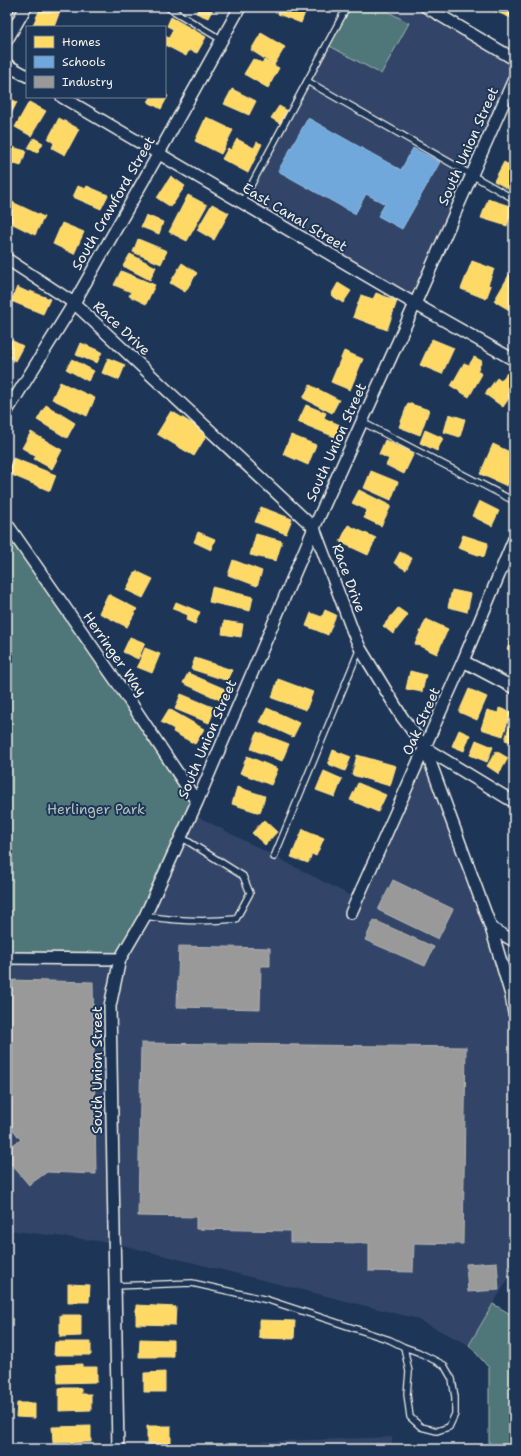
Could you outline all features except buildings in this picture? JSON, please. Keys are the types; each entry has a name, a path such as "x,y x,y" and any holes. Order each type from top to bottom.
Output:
{"street":[{"path":"7,40 26,7"},
{"name":"South Crawford Street","path":"7,411 74,303 240,7"},
{"path":"426,7 514,59"},
{"path":"7,65 26,75"},
{"name":"South Union Street","path":"118,1449 110,1006 120,959 145,916 197,802 314,528 514,79"},
{"name":"East Canal Street","path":"64,98 415,304 514,360"},
{"name":"Race Drive","path":"7,259 74,303 314,528 360,648 402,717 425,748 491,928 512,995 514,1012"},
{"name":"Herringer Way","path":"7,524 121,688 197,802"},
{"name":"Oak Street","path":"351,913 464,661 514,539"},
{"path":"464,661 514,688"},
{"path":"425,748 514,802"},
{"path":"491,928 514,941"},
{"path":"7,958 120,959"}],"lane":[{"path":"167,7 222,40"},
{"path":"242,202 347,7"},
{"path":"307,81 514,199"},
{"path":"362,422 514,501"},
{"path":"274,857 360,648"},
{"path":"145,916 167,920 210,921 236,919 250,893 243,876 180,837"},
{"path":"115,1286 192,1283 268,1300 390,1340 444,1365 452,1379 455,1397 455,1414 449,1427 437,1431 421,1426 410,1417 407,1394 409,1372 404,1347"}],"shaded area":[{"path":"347,7 426,7 514,59 514,79 415,304 242,202"},
{"path":"425,748 514,1013 514,1269 469,1345 414,1318 114,1243 7,1230 7,958 191,813 357,899"},
{"path":"392,1437 392,1449 118,1449 118,1447"}],"green space":[{"path":"347,7 379,7 409,23 381,74 326,44"},
{"name":"Herlinger Park","path":"7,524 197,802 120,959 7,958"},
{"path":"493,1304 514,1316 514,1449 489,1449 489,1368 469,1345"}],"railway":[{"path":"7,19 14,7"}]}
